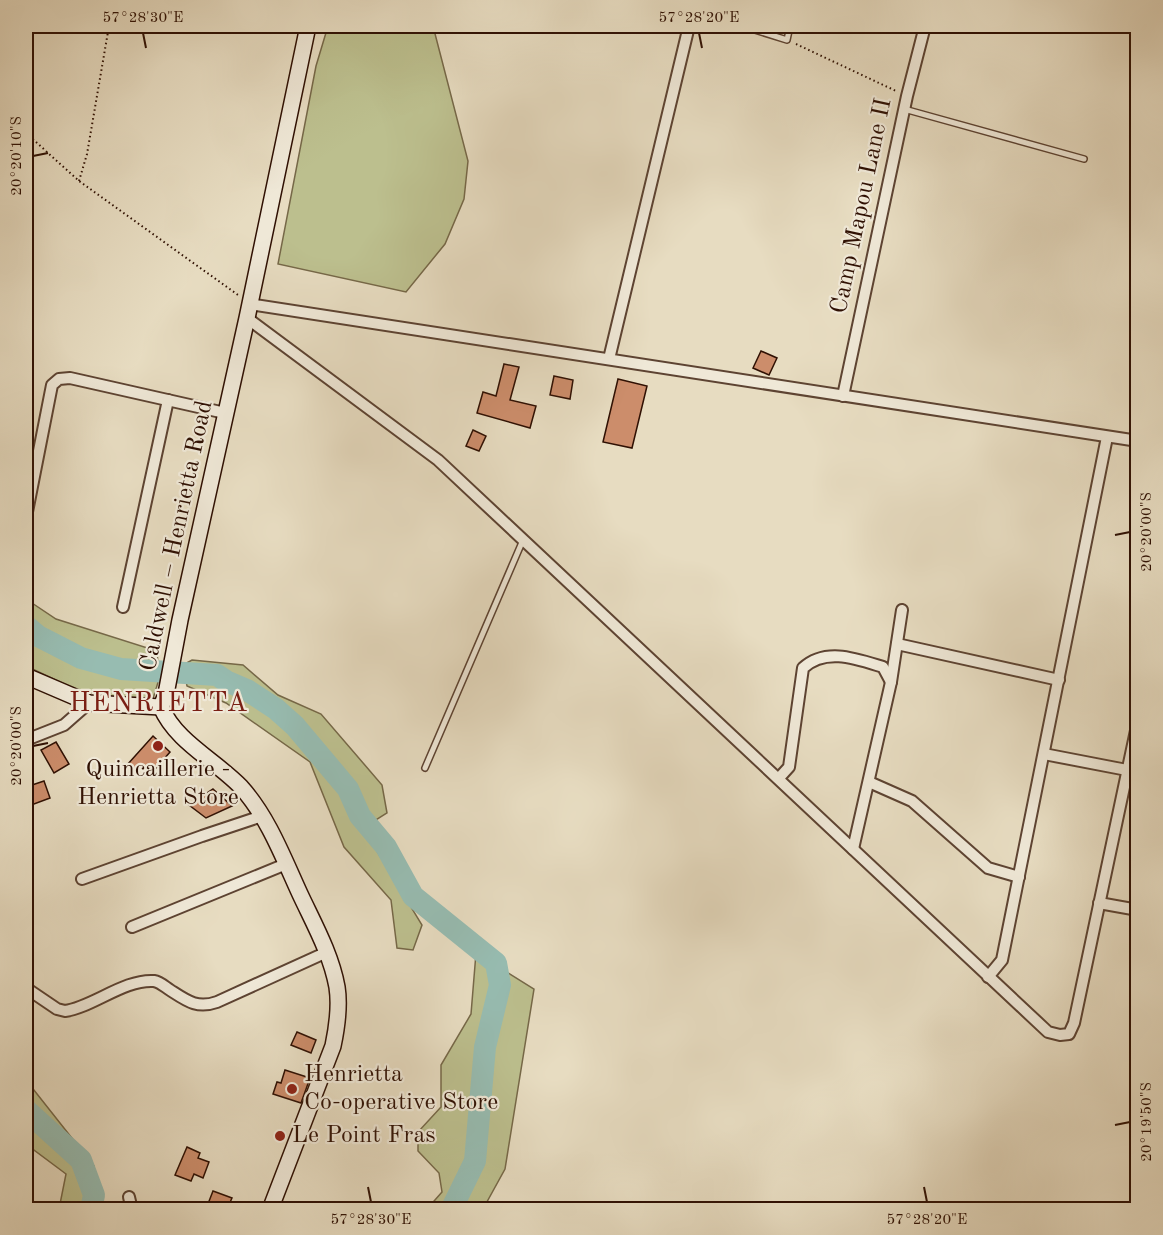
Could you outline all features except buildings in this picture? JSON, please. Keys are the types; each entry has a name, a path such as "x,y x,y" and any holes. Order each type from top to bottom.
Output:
{"main road":[{"name":"Caldwell – Henrietta Road","path":"270,1209 333,1046 338,1024 338,990 327,952 270,829 239,785 181,736 166,718 164,700 308,26"},
{"path":"26,676 89,703 164,700"}],"street":[{"path":"609,359 688,26"},
{"name":"Camp Mapou Lane II","path":"843,396 904,109 925,26"},
{"path":"248,311 609,359 1137,441"},
{"path":"248,311 438,460 1048,1032 1060,1035 1069,1034 1074,1023 1137,721"},
{"path":"26,517 52,385 59,379 70,378 225,413"},
{"path":"123,608 168,400"},
{"path":"988,977 1002,960 1107,437"},
{"path":"853,849 891,682 902,610"},
{"path":"897,644 1059,680"},
{"path":"779,778 789,767 804,668 812,660 830,656 859,659 883,667 891,682"},
{"path":"26,740 64,725 89,703"},
{"path":"1044,754 1127,770"},
{"path":"869,782 912,801 988,868 1019,878"},
{"path":"82,879 262,816"},
{"path":"132,927 286,864"},
{"path":"1099,903 1137,910"},
{"path":"26,988 57,1009 64,1011 136,983 151,981 159,982 192,1003 205,1006 327,952"},
{"path":"129,1197 132,1209"}],"lane":[{"path":"742,26 786,40 790,26"},
{"path":"904,109 1084,159"},
{"path":"425,768 523,540"}],"path":[{"path":"79,181 87,154 109,26"},
{"path":"786,40 907,96"},
{"path":"26,134 79,181 248,311"}],"green space":[{"path":"328,26 433,26 468,161 464,199 445,244 406,292 278,264 316,66"},
{"path":"26,599 56,619 157,651 159,679 153,699 130,700 77,690 26,666"},
{"path":"192,660 243,665 278,695 321,714 382,785 387,813 363,828 422,925 413,950 397,948 391,900 344,847 310,762 226,703 187,686 183,665"},
{"path":"476,953 534,989 505,1169 483,1209 427,1209 442,1192 439,1173 418,1151 418,1132 441,1107 441,1065 471,1014"},
{"path":"26,1080 94,1166 100,1209 59,1209 66,1174 26,1144"}],"waterway":[{"path":"26,626 38,636 81,658 121,669 217,675 247,690 276,709 295,726 348,789 360,816 386,847 413,896 496,963 500,985 485,1047 475,1161 451,1210"},
{"path":"26,1110 81,1160 94,1195 91,1210"}],"place":[{"name":"Quincaillerie - Henrietta Store","path":"158,746"},
{"name":"Henrietta Co-operative Store","path":"292,1089"},
{"name":"Le Point Fras","path":"280,1136"}],"district":[{"name":"HENRIETTA","path":"159,703"}]}
